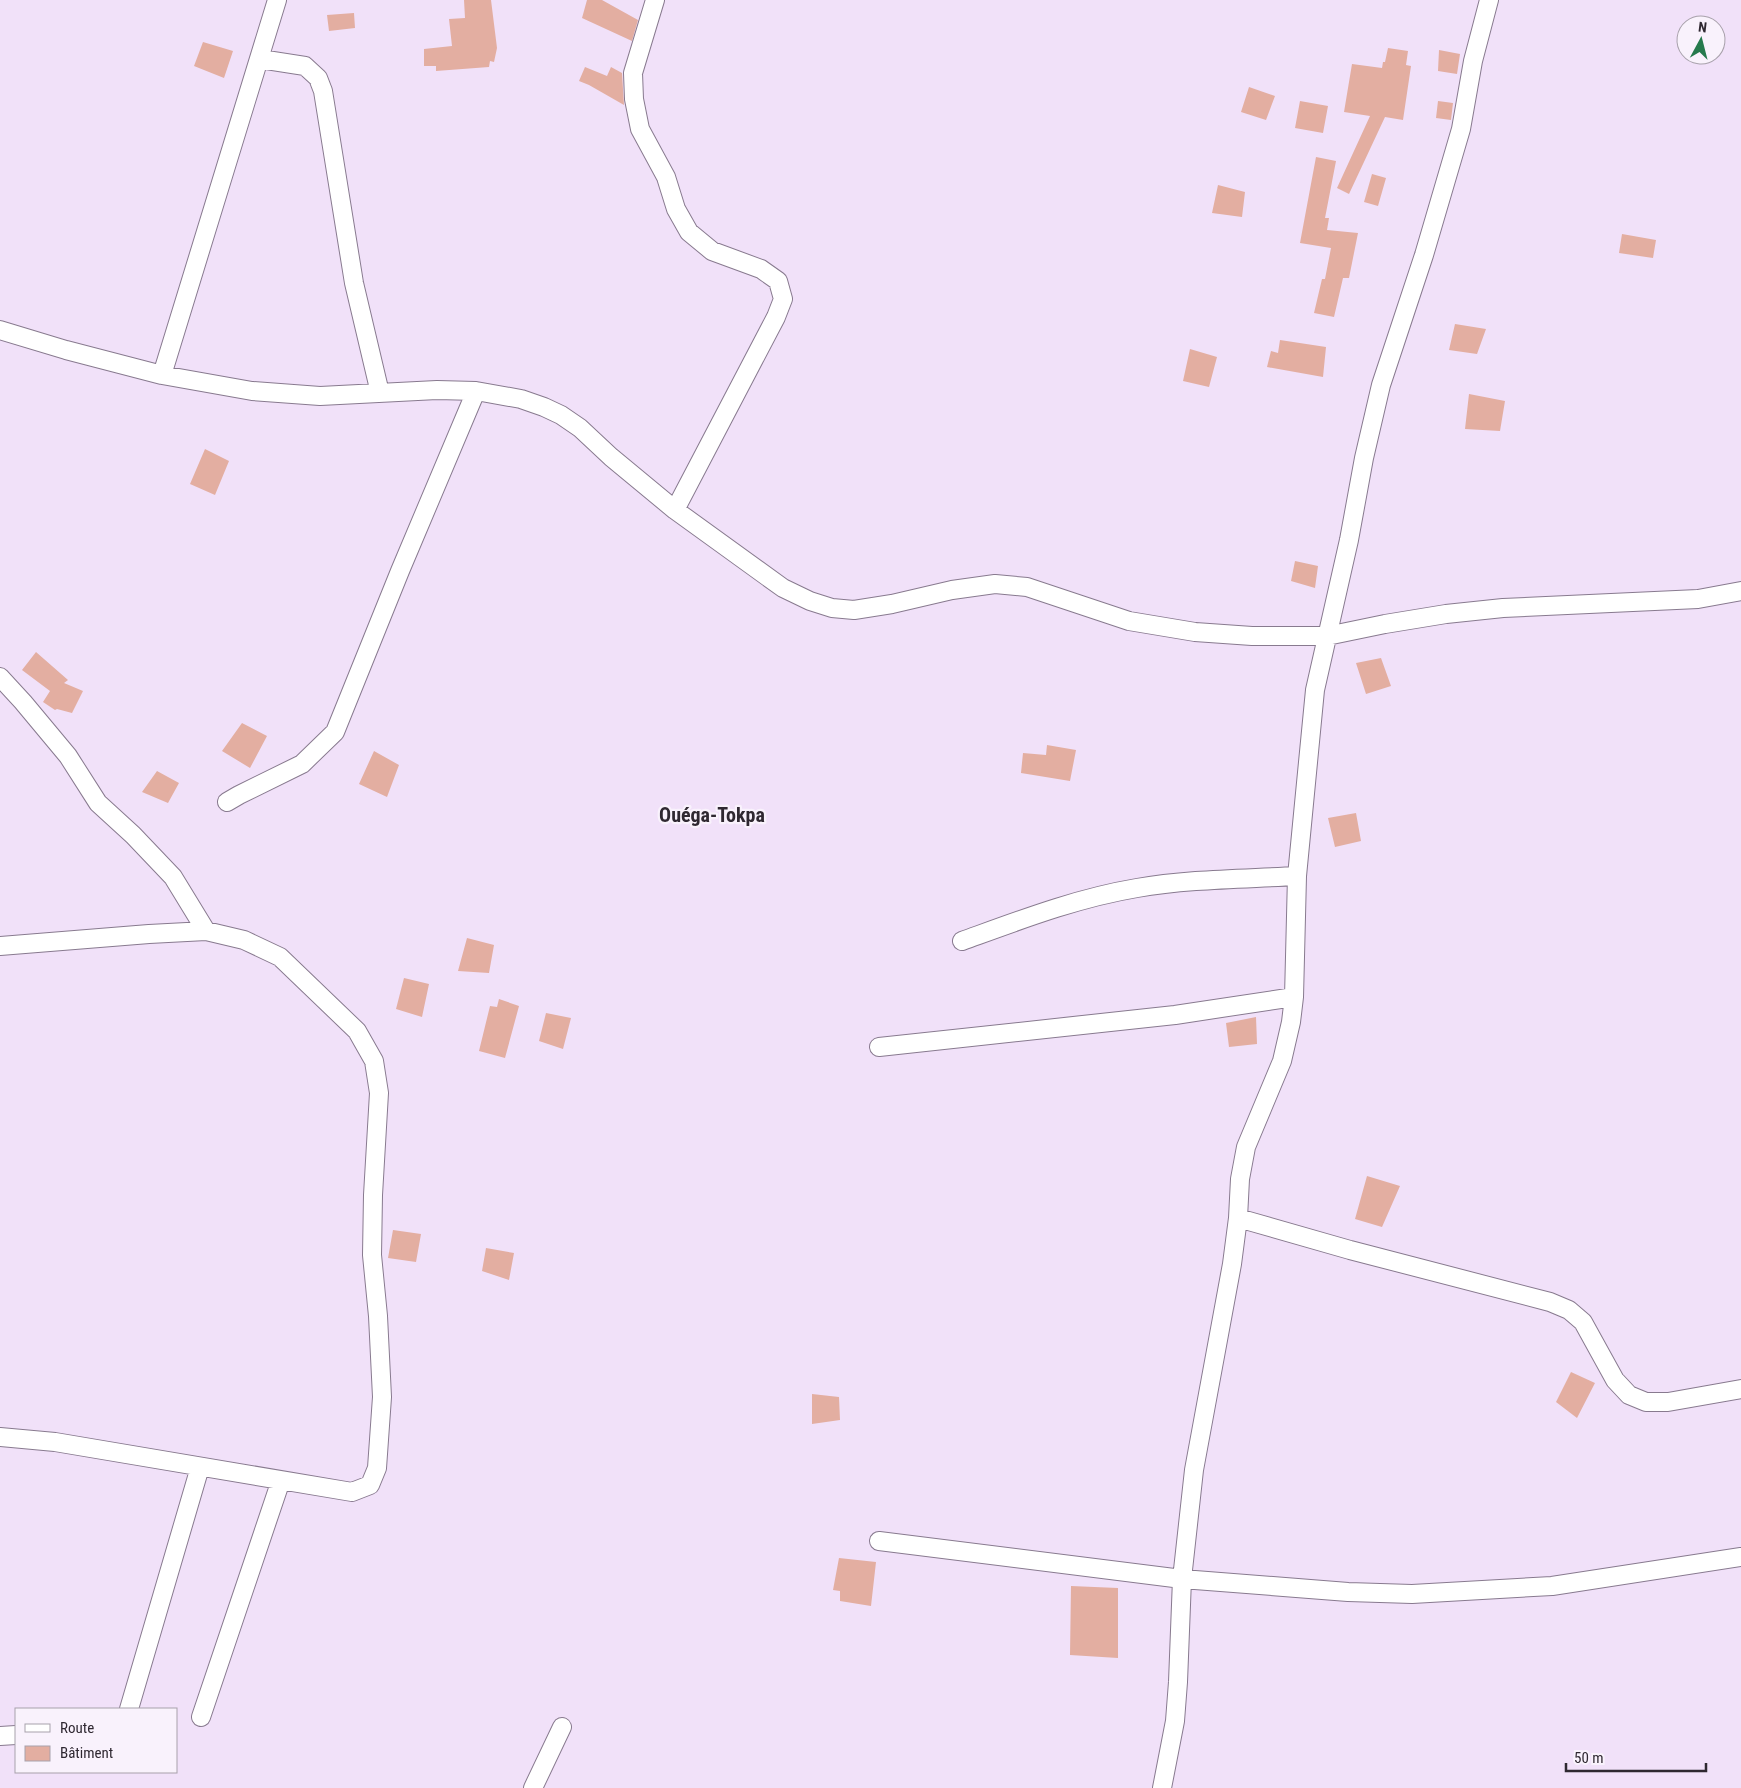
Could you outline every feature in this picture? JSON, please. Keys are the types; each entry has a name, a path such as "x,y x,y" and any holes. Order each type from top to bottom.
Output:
{"street":[{"path":"162,375 277,0"},
{"path":"656,0 633,74 634,99 640,129 666,177 676,209 689,232 712,251 761,269 778,281 783,300 776,317 675,510"},
{"path":"1162,1788 1175,1721 1182,1579 1194,1470 1232,1264 1238,1218 1240,1178 1246,1147 1282,1061 1291,1022 1294,997 1297,876 1315,690 1349,540 1364,458 1381,385 1424,255 1461,129 1473,61 1489,0"},
{"path":"260,59 305,66 318,78 354,283 380,393"},
{"path":"0,330 66,350 162,375 252,391 320,396 437,390 476,391 521,399 561,415 580,428 611,457 675,510 783,588 810,601 832,608 854,610 892,604 952,590 995,584 1028,587 1129,621 1195,632 1252,636 1327,636 1446,614 1513,607 1698,599 1741,591"},
{"path":"228,802 302,764 335,732 476,391"},
{"path":"0,677 68,756 98,803 133,835 173,877 206,932"},
{"path":"962,941 1052,908 1139,887 1297,876"},
{"path":"0,946 148,934 206,932 244,940 280,957 357,1031 374,1061 379,1093 372,1212 372,1255 378,1316 382,1397 376,1468 370,1485 352,1492 55,1442 0,1437"},
{"path":"879,1048 1175,1014 1294,997"},
{"path":"1238,1218 1350,1250 1550,1302 1569,1310 1583,1322 1615,1380 1629,1396 1646,1402 1668,1402 1741,1389"},
{"path":"129,1708 200,1467"},
{"path":"201,1717 281,1480"},
{"path":"879,1541 1182,1579 1348,1592 1412,1594 1552,1586 1741,1557"},
{"path":"532,1788 562,1727"},
{"path":"0,1736 15,1735"}],"building":[{"path":"464,0 491,0 497,48 494,62 490,61 489,67 436,71 436,66 424,66 424,49 452,46 449,19 465,18"},
{"path":"587,0 602,0 638,20 632,41 582,18"},
{"path":"354,13 355,28 329,31 327,15"},
{"path":"203,42 233,51 224,78 194,66"},
{"path":"1388,48 1408,51 1406,65 1411,66 1403,120 1385,117 1349,194 1337,188 1370,116 1344,112 1352,64 1382,68"},
{"path":"1439,50 1460,54 1457,74 1438,71"},
{"path":"585,67 607,76 611,67 622,73 624,105 579,81"},
{"path":"1249,87 1275,96 1266,120 1241,112"},
{"path":"1300,101 1328,106 1323,133 1295,128"},
{"path":"1438,101 1453,103 1451,120 1436,118"},
{"path":"1316,157 1336,161 1325,218 1329,218 1327,230 1358,233 1349,278 1343,278 1334,317 1314,313 1322,279 1325,279 1331,248 1300,243"},
{"path":"1372,174 1386,178 1378,206 1364,202"},
{"path":"1218,185 1245,192 1242,217 1212,213"},
{"path":"1622,234 1656,240 1653,258 1619,253"},
{"path":"1455,324 1486,329 1477,354 1449,350"},
{"path":"1280,340 1326,347 1323,377 1267,367 1271,351 1278,353"},
{"path":"1190,349 1217,357 1209,387 1183,381"},
{"path":"1469,394 1505,401 1500,431 1465,429"},
{"path":"205,449 229,461 215,495 190,484"},
{"path":"1295,561 1318,566 1315,588 1291,581"},
{"path":"36,652 68,680 64,683 83,691 72,713 55,710 43,702 50,691 22,670"},
{"path":"1381,658 1391,686 1366,694 1356,663"},
{"path":"242,723 267,736 250,768 222,751"},
{"path":"1047,745 1076,750 1070,781 1021,773 1023,753 1046,755"},
{"path":"374,751 399,765 387,797 359,784"},
{"path":"157,771 179,783 168,803 142,792"},
{"path":"1356,813 1361,841 1335,847 1328,818"},
{"path":"467,938 494,945 489,973 458,971"},
{"path":"404,978 429,984 422,1017 396,1009"},
{"path":"499,999 519,1006 505,1058 479,1051 490,1006 497,1007"},
{"path":"546,1013 571,1018 563,1049 539,1041"},
{"path":"1256,1017 1257,1044 1229,1047 1226,1023"},
{"path":"1367,1176 1400,1186 1382,1227 1355,1219"},
{"path":"393,1230 421,1234 416,1262 388,1258"},
{"path":"486,1248 514,1253 509,1280 482,1271"},
{"path":"1571,1372 1595,1383 1577,1418 1556,1402"},
{"path":"812,1394 839,1397 840,1420 812,1424"},
{"path":"839,1558 876,1562 871,1606 840,1601 840,1591 833,1590"},
{"path":"1071,1586 1118,1588 1118,1658 1070,1655"}],"district":[{"name":"Ouéga-Tokpa","path":"712,815"}]}
